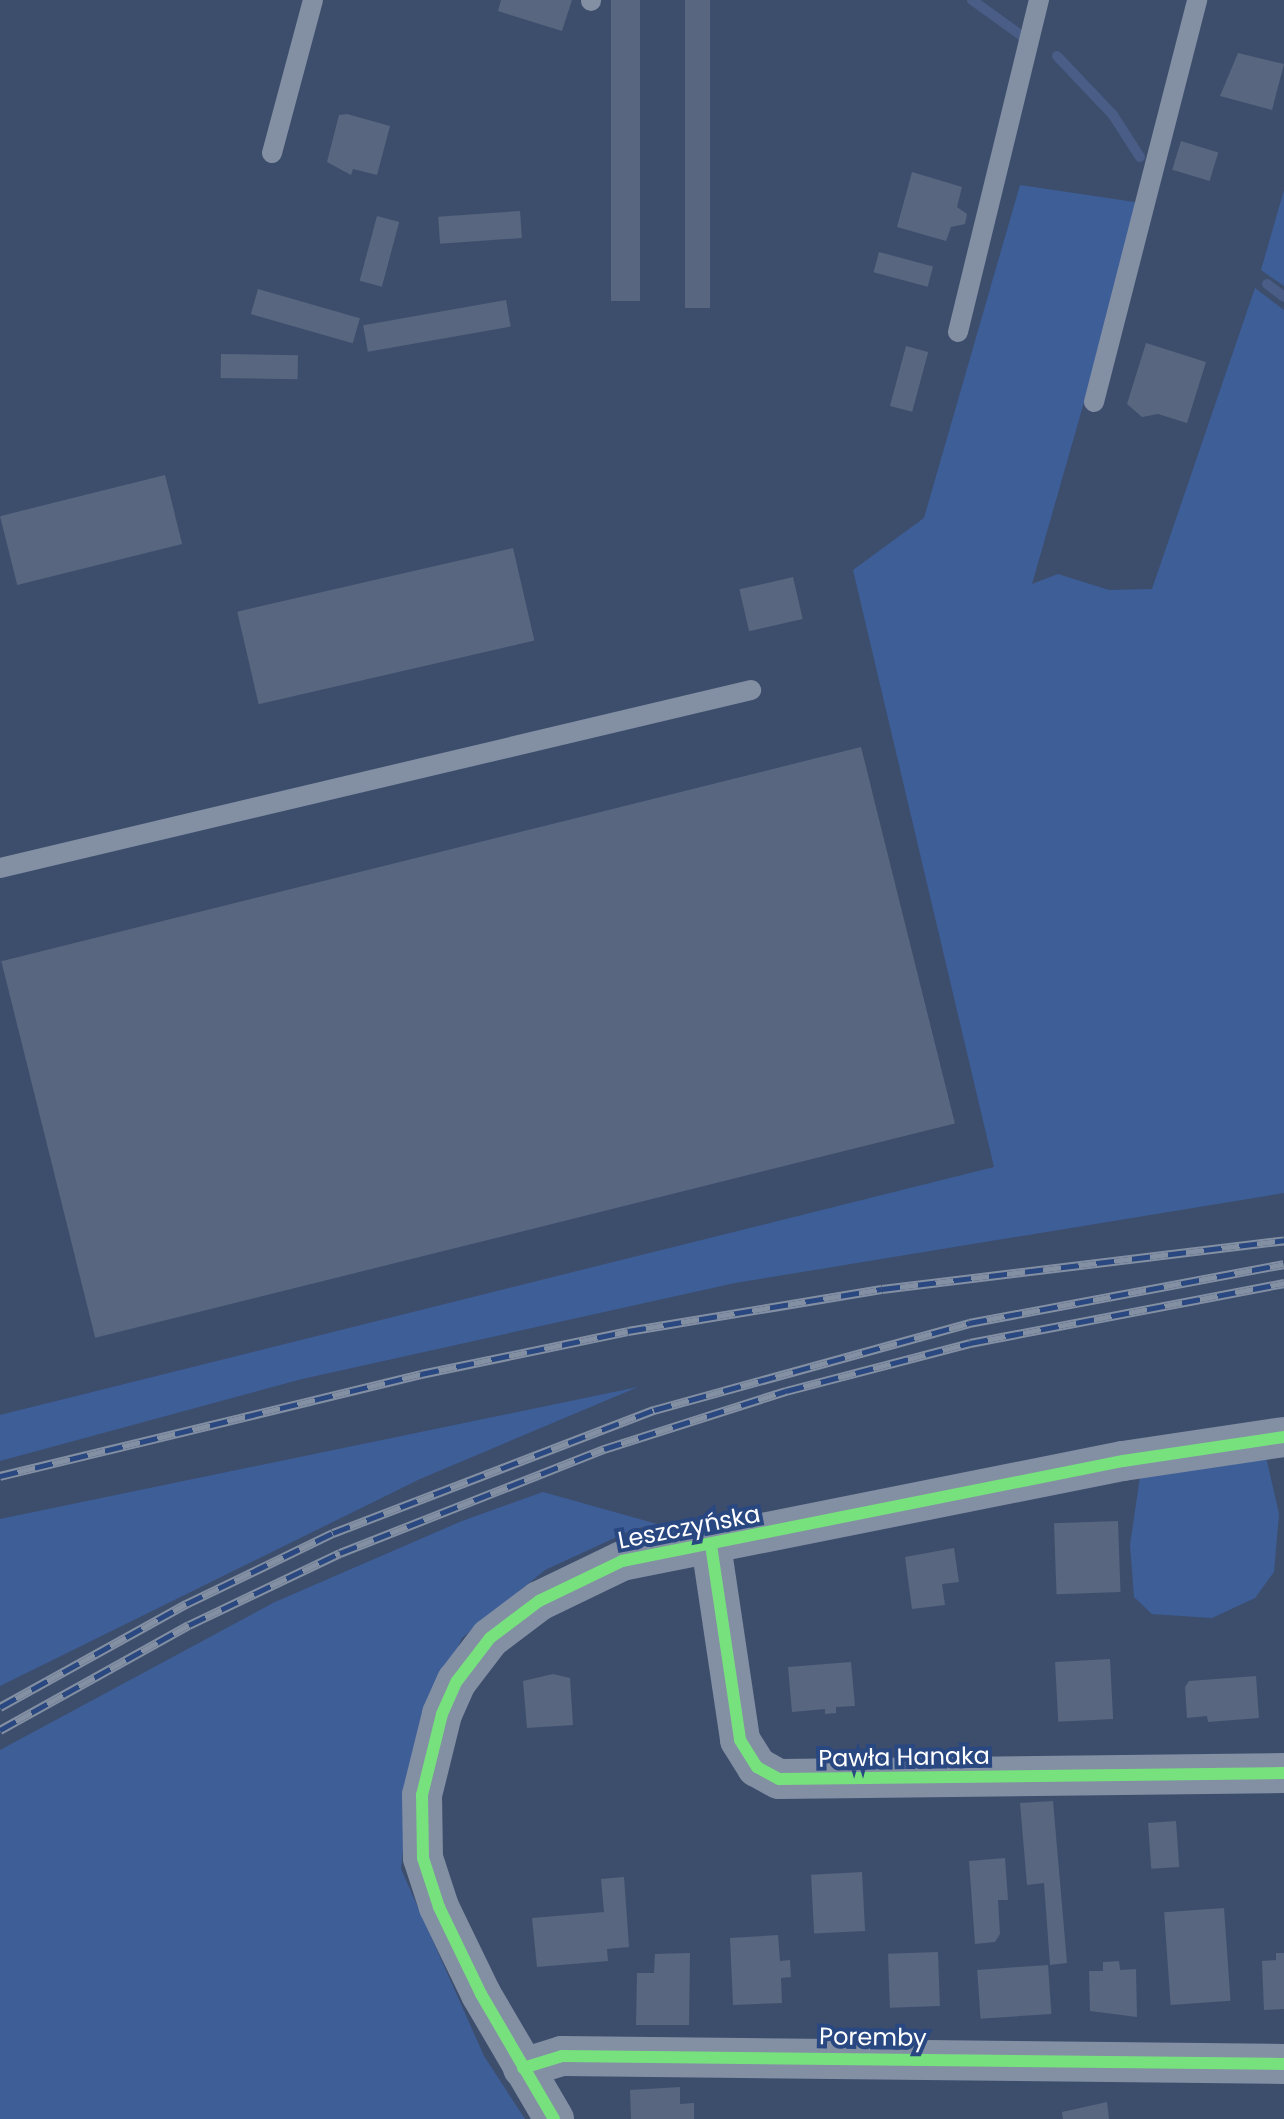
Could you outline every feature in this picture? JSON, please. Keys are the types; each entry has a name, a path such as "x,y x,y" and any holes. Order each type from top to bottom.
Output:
{"street":[{"name":"Leszczyńska","path":"523,2068 452,1936 423,1858 422,1795 442,1714 477,1653 539,1601 622,1561 1123,1461 1284,1437"},
{"name":"Pawła Hanaka","path":"711,1545 740,1740 757,1767 779,1779 1284,1773"},
{"name":"Poremby","path":"523,2068 562,2056 1284,2064"},
{"path":"523,2068 554,2119"}],"lane":[{"path":"272,153 313,0"},
{"path":"958,332 1039,0"},
{"path":"1094,402 1197,0"},
{"path":"0,868 751,690"}],"shaded area":[{"path":"1020,185 1141,203 1032,584 1058,574 1109,590 1152,589 1255,288 1284,310 1284,1193 735,1283 302,1379 0,1461 0,1415 994,1167 853,570 924,518"},
{"path":"1284,190 1284,286 1261,270"},
{"path":"638,1387 420,1479 0,1686 0,1519"},
{"path":"1266,1457 1279,1514 1274,1572 1255,1598 1212,1618 1152,1614 1134,1597 1130,1545 1140,1477"},
{"path":"543,1492 657,1524 634,1529 545,1570 462,1638 414,1745 401,1869 484,2056 525,2119 0,2119 0,1750 275,1602 462,1521"}],"building":[{"path":"501,0 572,0 562,31 498,11"},
{"path":"611,0 640,0 640,301 611,301"},
{"path":"685,0 710,0 710,308 685,308"},
{"path":"1238,53 1284,64 1272,110 1220,96"},
{"path":"347,114 390,126 377,175 353,169 351,175 327,162 339,115"},
{"path":"1181,141 1218,152 1210,181 1172,170"},
{"path":"912,172 962,187 957,207 967,214 965,224 951,227 946,241 897,227"},
{"path":"520,211 522,238 440,244 438,217"},
{"path":"377,216 399,222 382,287 360,281"},
{"path":"879,252 933,266 928,287 874,272"},
{"path":"258,289 360,318 353,343 251,314"},
{"path":"506,300 511,327 368,352 363,325"},
{"path":"1146,343 1206,362 1187,423 1158,414 1142,417 1127,404"},
{"path":"906,346 928,352 912,412 890,406"},
{"path":"221,354 298,355 298,379 221,378"},
{"path":"165,475 182,544 17,585 0,516"},
{"path":"513,548 534,641 259,704 237,612"},
{"path":"793,577 803,619 749,631 739,589"},
{"path":"861,747 955,1123 95,1338 1,961"},
{"path":"1118,1521 1120,1592 1057,1594 1054,1523"},
{"path":"954,1548 959,1582 942,1584 945,1605 912,1609 905,1557"},
{"path":"1110,1659 1113,1719 1058,1722 1055,1662"},
{"path":"851,1662 855,1706 836,1707 836,1713 825,1714 825,1709 792,1712 788,1667"},
{"path":"553,1674 570,1678 573,1725 527,1728 523,1681"},
{"path":"1256,1676 1259,1718 1208,1722 1207,1716 1187,1718 1185,1687 1189,1681"},
{"path":"1053,1801 1067,1963 1050,1965 1044,1883 1027,1885 1020,1803"},
{"path":"1176,1821 1179,1867 1151,1869 1148,1823"},
{"path":"1005,1858 1008,1900 998,1900 1000,1934 995,1942 975,1944 969,1861"},
{"path":"862,1872 865,1931 814,1934 811,1875"},
{"path":"624,1877 629,1947 607,1949 608,1961 537,1967 532,1918 604,1912 601,1879"},
{"path":"1224,1908 1230,2001 1171,2005 1164,1912"},
{"path":"778,1935 780,1961 790,1960 791,1977 781,1978 782,2003 733,2005 730,1938"},
{"path":"938,1952 940,2006 890,2008 888,1954"},
{"path":"690,1953 689,2025 636,2025 637,1973 654,1973 655,1954"},
{"path":"1276,1953 1284,1953 1284,2009 1264,2010 1262,1961 1276,1960"},
{"path":"1119,1961 1120,1970 1136,1969 1137,2017 1090,2011 1089,1971 1103,1971 1103,1962"},
{"path":"1048,1965 1051,2014 981,2019 977,1970"},
{"path":"680,2087 680,2104 694,2103 694,2119 631,2119 630,2090"},
{"path":"1107,2102 1109,2119 1063,2119 1062,2112"}],"waterway":[{"path":"972,0 1022,36"},
{"path":"1057,56 1113,115 1140,157"},
{"path":"1267,284 1284,297"}],"railway":[{"path":"0,1476 421,1374 628,1331 882,1289 1284,1240"},
{"path":"0,1707 186,1604 333,1533 654,1410 969,1323 1284,1264"},
{"path":"0,1730 189,1625 340,1553 604,1449 786,1391 970,1343 1284,1283"}],"cycle path":[{"path":"554,2119 481,1994 439,1907 423,1858 422,1795 442,1714 457,1681 490,1638 539,1601 622,1561 1123,1461 1284,1437"},
{"path":"711,1545 740,1740 757,1767 779,1779 1284,1773"},
{"path":"523,2068 562,2056 1284,2064"}]}
